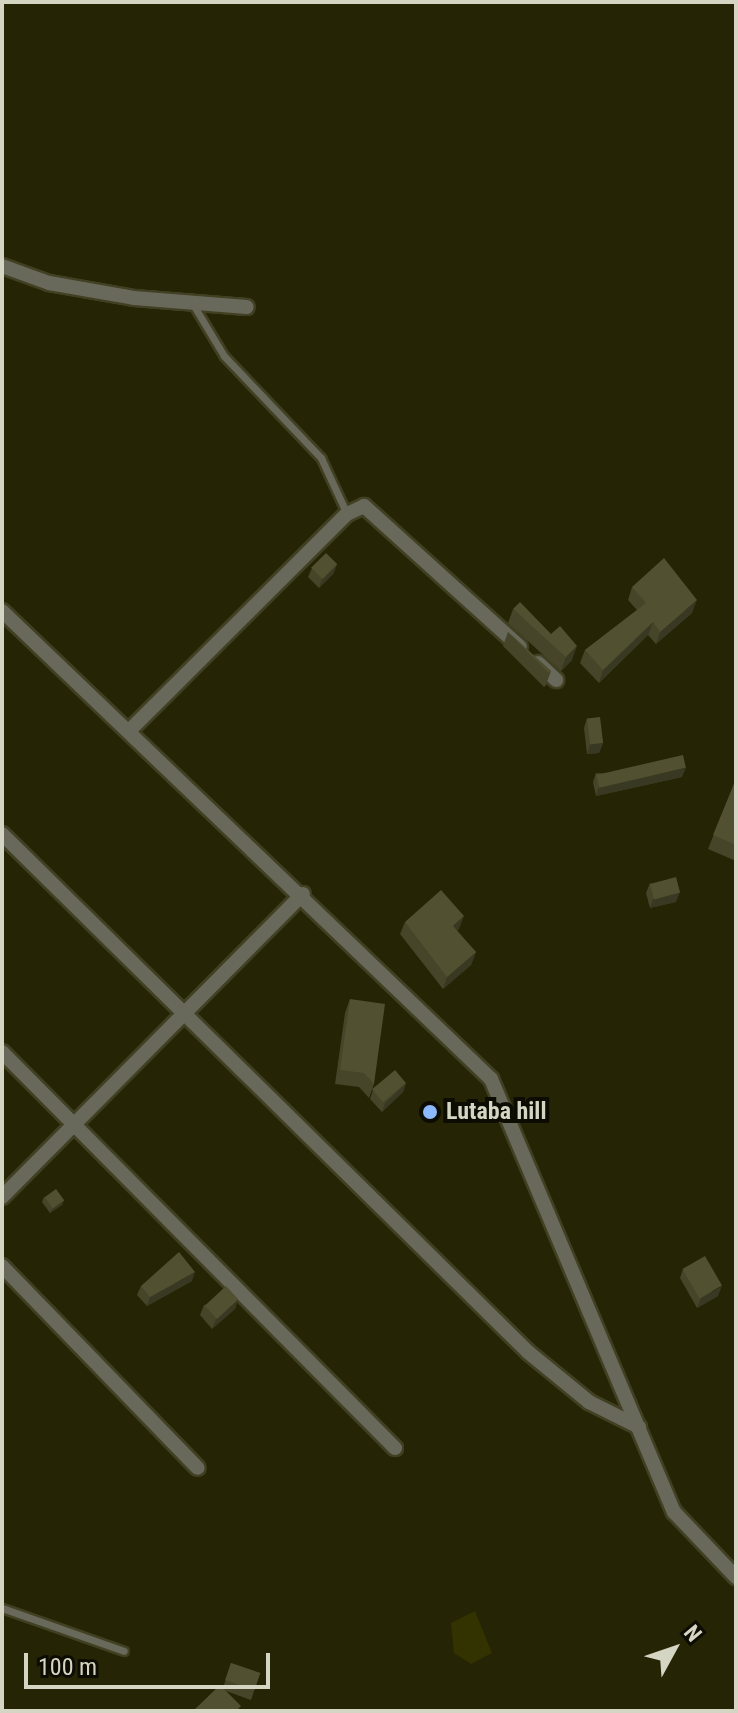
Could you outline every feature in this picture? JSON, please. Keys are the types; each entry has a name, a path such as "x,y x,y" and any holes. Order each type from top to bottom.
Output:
{"street":[{"path":"2,266 49,283 194,306 247,307"},
{"path":"130,730 347,514 364,506 377,511 556,680"},
{"path":"2,611 303,894 491,1079 674,1512 736,1577"},
{"path":"2,834 185,1008 528,1352 589,1402 639,1427"},
{"path":"2,1197 75,1127 185,1008 303,894"},
{"path":"2,1052 395,1448"},
{"path":"2,1266 198,1468"}],"lane":[{"path":"194,306 233,367 321,458 347,514"},
{"path":"2,1608 124,1651"}],"shaded area":[{"path":"475,1611 492,1653 471,1664 454,1653 451,1623"}],"building":[{"path":"326,553 337,564 322,579 311,568"},
{"path":"664,558 697,600 660,632 653,622 603,670 585,650 646,603 632,587"},
{"path":"520,602 551,634 560,626 577,646 566,657 513,609"},
{"path":"508,632 551,671 549,673"},
{"path":"600,717 603,743 590,744 587,719"},
{"path":"683,755 686,768 599,788 596,775"},
{"path":"736,779 736,845 713,835"},
{"path":"676,877 680,892 654,899 650,884"},
{"path":"441,890 464,916 453,926 476,952 447,977 405,922"},
{"path":"350,999 385,1004 374,1084 364,1073 340,1070"},
{"path":"395,1070 406,1083 383,1102 372,1089"},
{"path":"56,1189 64,1200 53,1209 45,1197"},
{"path":"179,1252 195,1272 150,1297 141,1286"},
{"path":"705,1256 722,1285 699,1298 682,1269"},
{"path":"226,1286 238,1299 217,1319 205,1306"},
{"path":"231,1663 260,1673 254,1690 225,1680"},
{"path":"220,1685 241,1706 236,1711 193,1711"}],"place":[{"name":"Lutaba hill","path":"430,1112"}]}
